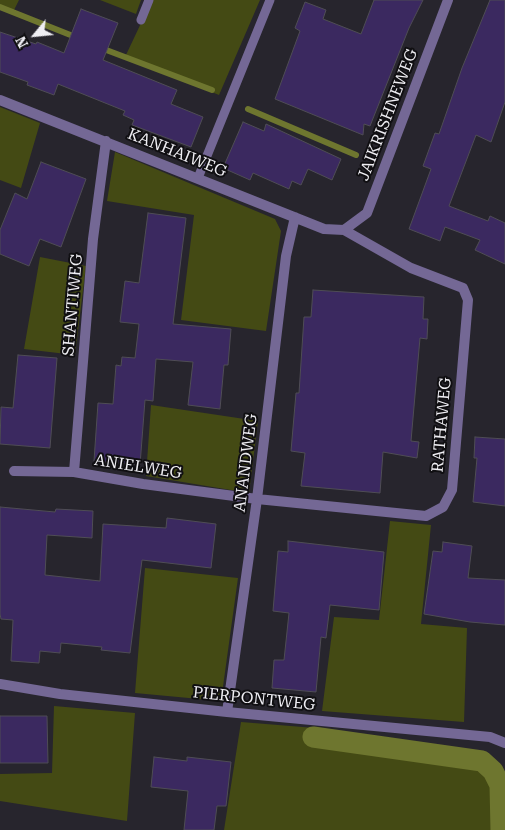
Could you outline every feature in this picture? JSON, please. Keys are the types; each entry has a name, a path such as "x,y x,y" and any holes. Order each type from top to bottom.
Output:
{"street":[{"name":"JAIKRISHNEWEG","path":"344,230 367,213 448,0"},
{"name":"KANHAIWEG","path":"0,100 324,229 344,230"},
{"name":"SHANTIWEG","path":"74,472 93,239 106,141"},
{"name":"ANANDWEG","path":"227,712 258,499 286,256 296,217"},
{"name":"RATHAWEG","path":"258,499 426,516 443,507 452,490 468,300 463,288 411,268 344,230"},
{"name":"ANIELWEG","path":"14,471 74,472 143,484 258,499"},
{"name":"PIERPONTWEG","path":"0,684 60,694 490,737 505,743"}],"lane":[{"path":"141,20 149,0"},
{"path":"198,178 270,0"}],"green space":[{"path":"0,0 19,0 13,12 0,7"},
{"path":"100,0 141,0 136,14"},
{"path":"152,0 260,0 219,95 125,57"},
{"path":"0,107 40,123 21,188 0,180"},
{"path":"115,152 275,219 281,231 266,331 181,320 194,215 107,201"},
{"path":"40,257 86,266 75,355 24,349"},
{"path":"151,405 258,421 249,493 146,476"},
{"path":"390,521 431,525 421,624 467,628 464,722 322,711 334,617 379,620"},
{"path":"145,568 238,578 221,701 135,693"},
{"path":"54,706 135,713 127,821 0,801 0,774 52,773"},
{"path":"241,722 315,728 313,737 482,761 493,771 500,785 501,830 224,830"}],"building":[{"path":"374,0 423,0 409,28 370,126 364,124 363,135 275,99 300,31 295,28 305,2 326,10 323,19 361,34"},
{"path":"490,0 505,0 505,102 491,142 476,135 449,206 488,221 490,216 505,223 505,264 475,250 480,240 445,227 440,241 409,229 431,169 423,166 435,133 439,134 462,68"},
{"path":"81,9 118,23 103,60 177,90 171,104 203,117 191,147 132,125 134,120 123,115 125,111 58,84 54,95 27,85 28,82 0,72 0,32 36,44 37,42 64,53"},
{"path":"243,122 264,131 266,124 341,159 332,180 308,169 301,185 292,181 289,189 253,173 250,180 223,168"},
{"path":"41,162 86,179 61,247 40,239 29,266 0,254 0,230 15,193 27,199"},
{"path":"148,213 186,218 173,324 231,329 228,365 224,365 220,409 188,405 193,362 156,359 153,401 145,400 140,465 94,461 98,403 113,404 116,365 121,366 122,357 135,358 139,324 120,322 125,281 139,283"},
{"path":"313,290 424,297 423,319 428,319 427,339 420,338 411,441 419,442 417,458 383,452 380,493 301,486 305,453 291,451 296,393 299,393 304,317 311,317"},
{"path":"18,355 57,358 50,448 0,444 1,407 13,408"},
{"path":"475,437 505,439 505,506 473,502 477,458 474,458"},
{"path":"0,507 55,512 56,509 93,511 92,538 47,535 45,575 100,581 103,524 166,528 167,518 216,524 211,568 142,560 130,653 101,650 102,647 61,643 60,653 40,651 39,663 11,661 13,620 1,619 0,614"},
{"path":"288,541 384,552 379,610 330,605 326,638 321,637 316,692 272,688 274,660 284,660 289,613 273,611 278,551 288,552"},
{"path":"443,542 472,546 468,578 505,580 505,625 470,622 424,614 433,551 442,552"},
{"path":"0,716 47,716 48,763 0,763"},
{"path":"154,757 187,761 187,757 231,762 226,806 217,806 214,830 184,830 188,791 151,787"}],"waterway":[{"path":"0,7 78,38"},
{"path":"101,48 212,90"},
{"path":"248,109 356,155"},
{"path":"313,737 482,761 493,771 500,785 501,830"}]}
